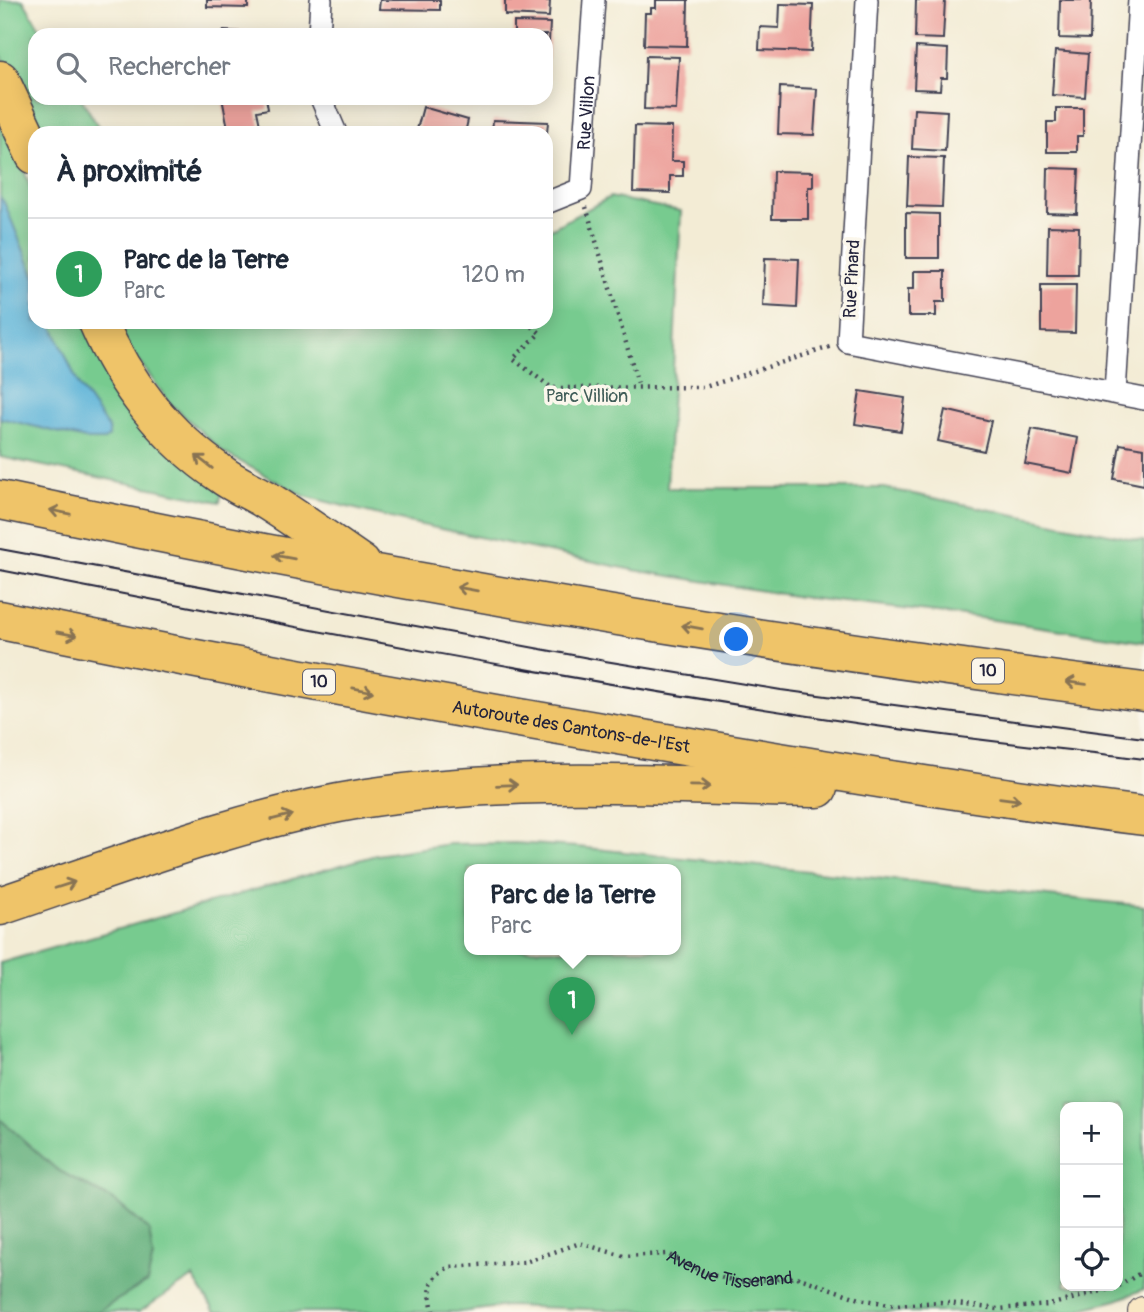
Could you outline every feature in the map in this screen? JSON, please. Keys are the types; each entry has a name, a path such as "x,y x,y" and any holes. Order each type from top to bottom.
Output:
{"highway":[{"path":"0,80 28,140"},
{"path":"101,329 121,369 144,401 191,451 223,475 375,573"},
{"name":"10","path":"0,500 375,573 729,633 1144,692"},
{"name":"Autoroute des Cantons-de-l'Est","path":"0,620 455,707 942,790 1144,816"},
{"path":"0,906 219,834 335,804 380,796 473,786 532,784 942,790"}],"street":[{"path":"319,28 321,0"},
{"name":"Rue Villon","path":"581,190 594,0"},
{"name":"Rue Pinard","path":"867,0 848,341 1144,399"},
{"path":"1115,393 1139,0"},
{"path":"324,105 333,126"},
{"path":"553,200 581,190"}],"path":[{"path":"581,190 639,387"},
{"path":"535,329 540,333 513,359 552,388 705,387 848,341"},
{"name":"Avenue Tisserand","path":"433,1312 431,1284 438,1274 449,1267 525,1262 580,1243 593,1245 617,1256 667,1254 707,1274 740,1282 797,1277 860,1299 895,1305 940,1302 998,1309 1054,1304 1117,1287 1144,1271"},
{"path":"1054,1304 1054,1312"}],"green space":[{"path":"0,0 23,0 40,28 28,28 28,104 0,53"},
{"path":"29,105 85,105 98,126 40,126"},
{"path":"0,114 28,181 28,329 88,329 222,491 220,502 0,457"},
{"name":"Parc Villion","path":"610,197 681,211 667,488 884,488 1144,541 1144,642 980,618 800,597 633,570 403,521 304,496 224,453 170,403 118,329 553,329 553,228"},
{"path":"514,843 577,847 1144,906 1144,1289 1117,1300 1070,1312 669,1312 507,1306 461,1312 215,1312 193,1277 139,1312 0,1312 0,963 376,855 449,844"},
{"path":"0,1119 56,1169 115,1201 149,1230 153,1257 147,1282 97,1312 0,1312"}],"water":[{"path":"0,197 28,261 28,329 54,329 79,386 109,429 109,437 104,440 89,440 0,418"}],"building":[{"path":"207,0 248,0 248,8 207,7"},
{"path":"380,0 440,0 440,10 379,9"},
{"path":"505,0 550,1 549,17 505,15"},
{"path":"656,0 688,0 687,46 644,45 645,13 651,13 651,8 656,8"},
{"path":"916,0 945,0 943,39 915,38"},
{"path":"1060,0 1091,0 1090,39 1059,38"},
{"path":"780,4 813,5 811,52 759,50 760,27 779,28"},
{"path":"514,22 550,23 550,28 514,28"},
{"path":"916,47 948,49 947,78 941,78 940,90 914,89"},
{"path":"1055,51 1088,54 1085,97 1052,95"},
{"path":"646,56 679,57 676,110 644,109"},
{"path":"780,87 817,89 814,135 778,134"},
{"path":"223,105 267,105 268,109 257,111 260,126 228,126"},
{"path":"423,107 468,120 467,126 418,126"},
{"path":"1056,108 1083,108 1083,136 1077,136 1077,152 1047,152 1047,122 1056,122"},
{"path":"914,109 947,111 945,151 912,149"},
{"path":"493,120 548,122 548,126 493,126"},
{"path":"635,126 672,127 671,161 683,161 683,176 670,176 670,193 633,192"},
{"path":"909,157 944,158 942,207 907,206"},
{"path":"1048,168 1079,169 1077,214 1047,213"},
{"path":"773,171 813,172 813,187 808,187 808,219 772,219"},
{"path":"906,213 939,214 939,258 906,258"},
{"path":"1048,226 1079,227 1078,275 1047,275"},
{"path":"765,258 799,259 797,308 763,306"},
{"path":"914,271 945,271 945,302 936,302 936,316 908,316 908,289 914,289"},
{"path":"1041,285 1076,285 1075,333 1041,332"},
{"path":"860,391 905,398 901,431 855,424"},
{"path":"945,410 991,421 984,451 938,441"},
{"path":"1032,429 1078,438 1072,473 1025,464"},
{"path":"1120,444 1144,448 1144,485 1114,479"}],"tram line":[{"path":"0,549 605,661 781,690 1144,738"},
{"path":"0,570 530,670 743,706 960,737 1144,759"}],"place":[{"name":"Parc de la Terre","path":"572,1035"}]}
